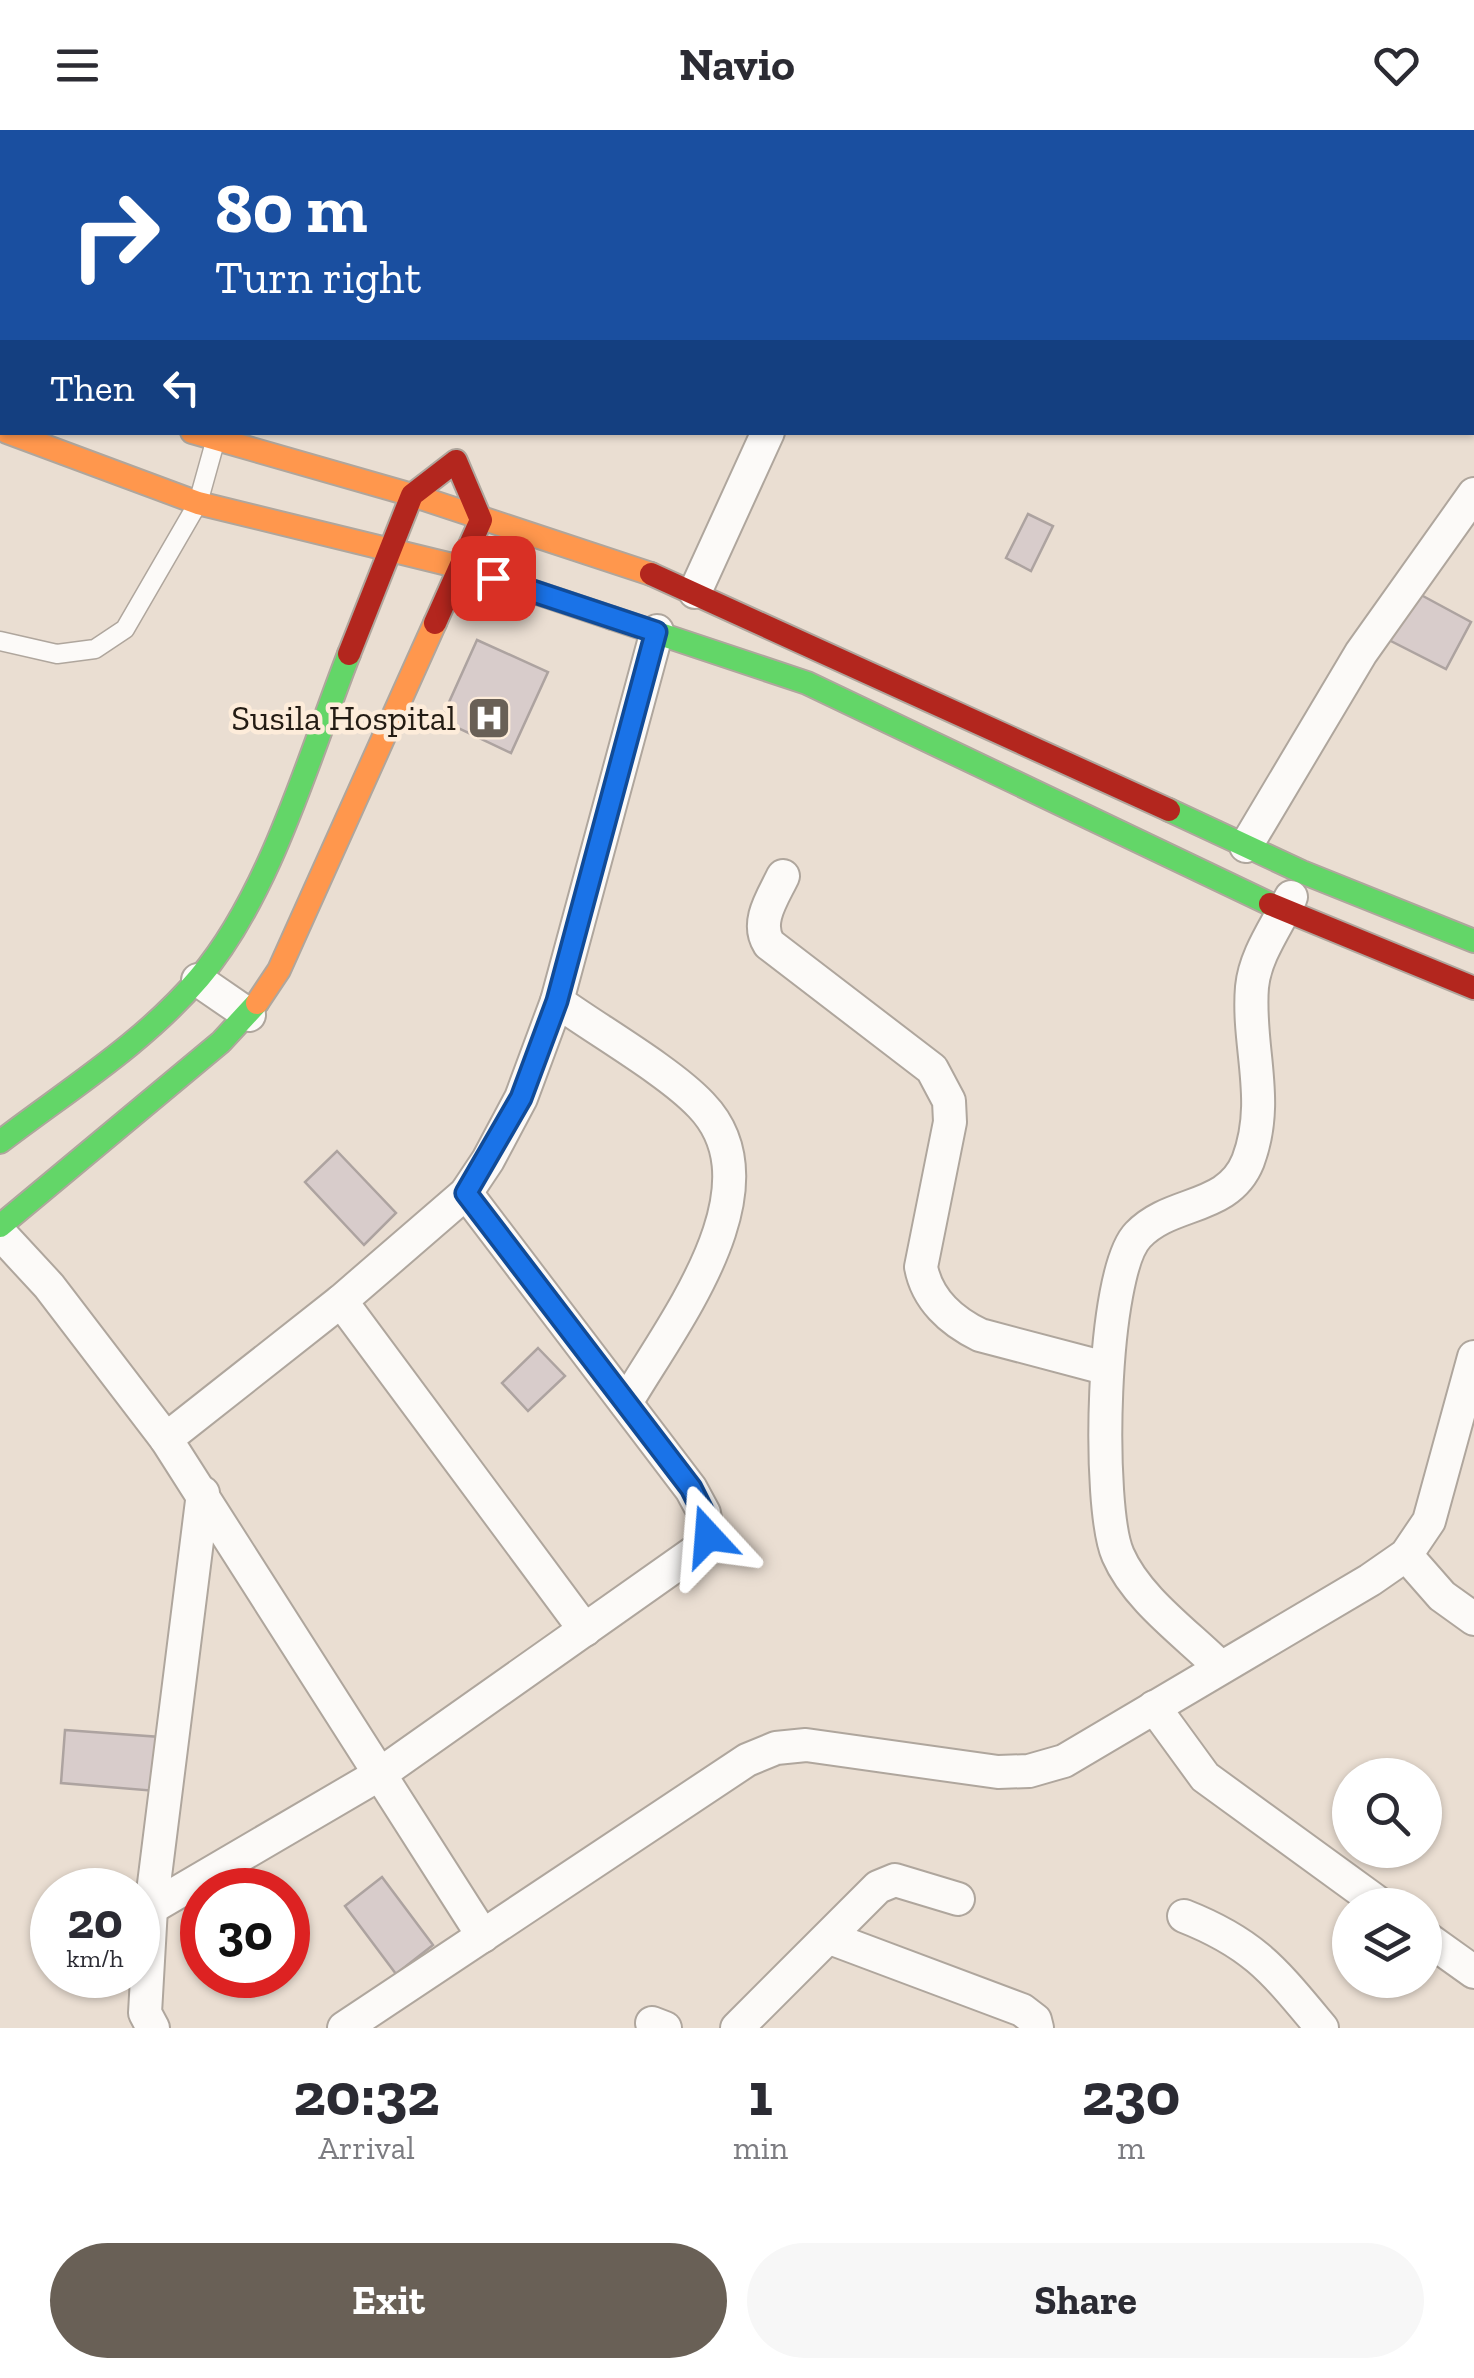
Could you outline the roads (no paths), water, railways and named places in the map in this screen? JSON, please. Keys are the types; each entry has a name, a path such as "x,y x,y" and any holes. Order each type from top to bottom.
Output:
{"main road":[{"path":"14,435 198,503 460,567 806,683 1284,911 1474,988"},
{"path":"200,435 412,495 696,592 1302,872 1474,941"},
{"path":"0,1142 165,1011 198,980 257,886 412,495 460,447 481,520 279,970 249,1016 0,1230"}],"street":[{"path":"696,592 767,435"},
{"path":"1246,846 1361,653 1464,526 1474,494"},
{"path":"166,1439 341,1301 466,1193 521,1098 557,1001 656,632"},
{"path":"1220,1667 1138,1586 1117,1554 1110,1516 1105,1368 1112,1304 1123,1261 1138,1234 1162,1219 1216,1198 1236,1182 1248,1159 1261,1087 1252,984 1262,951 1302,872"},
{"path":"783,876 764,918 762,933 769,944 932,1070 946,1091 950,1122 924,1247 925,1286 962,1326 980,1335 1105,1368"},
{"path":"198,980 249,1016"},
{"path":"557,1001 700,1103 718,1128 729,1163 728,1210 712,1255 626,1403"},
{"path":"160,1902 380,1774 696,1551 708,1536 704,1514 691,1488 466,1193"},
{"path":"0,1230 50,1286 203,1493 483,1936"},
{"path":"341,1301 585,1630"},
{"path":"344,2028 747,1760 776,1748 806,1745 998,1772 1029,1772 1064,1760 1406,1555 1429,1521 1474,1357"},
{"path":"155,1868 203,1493"},
{"path":"1406,1555 1442,1596 1474,1619"},
{"path":"1154,1706 1204,1776 1358,1888"},
{"path":"738,2028 878,1887 896,1880 958,1899"},
{"path":"1184,1916 1231,1934 1250,1948 1322,2028"},
{"path":"830,1938 1022,2010 1035,2020 1037,2028"},
{"path":"1442,1949 1474,1972"},
{"path":"145,1998 144,2013 153,2028"}],"lane":[{"path":"0,641 57,654 94,649 125,629 198,503 215,441"}],"place":[{"name":"Susila Hospital","path":"489,718"}]}
